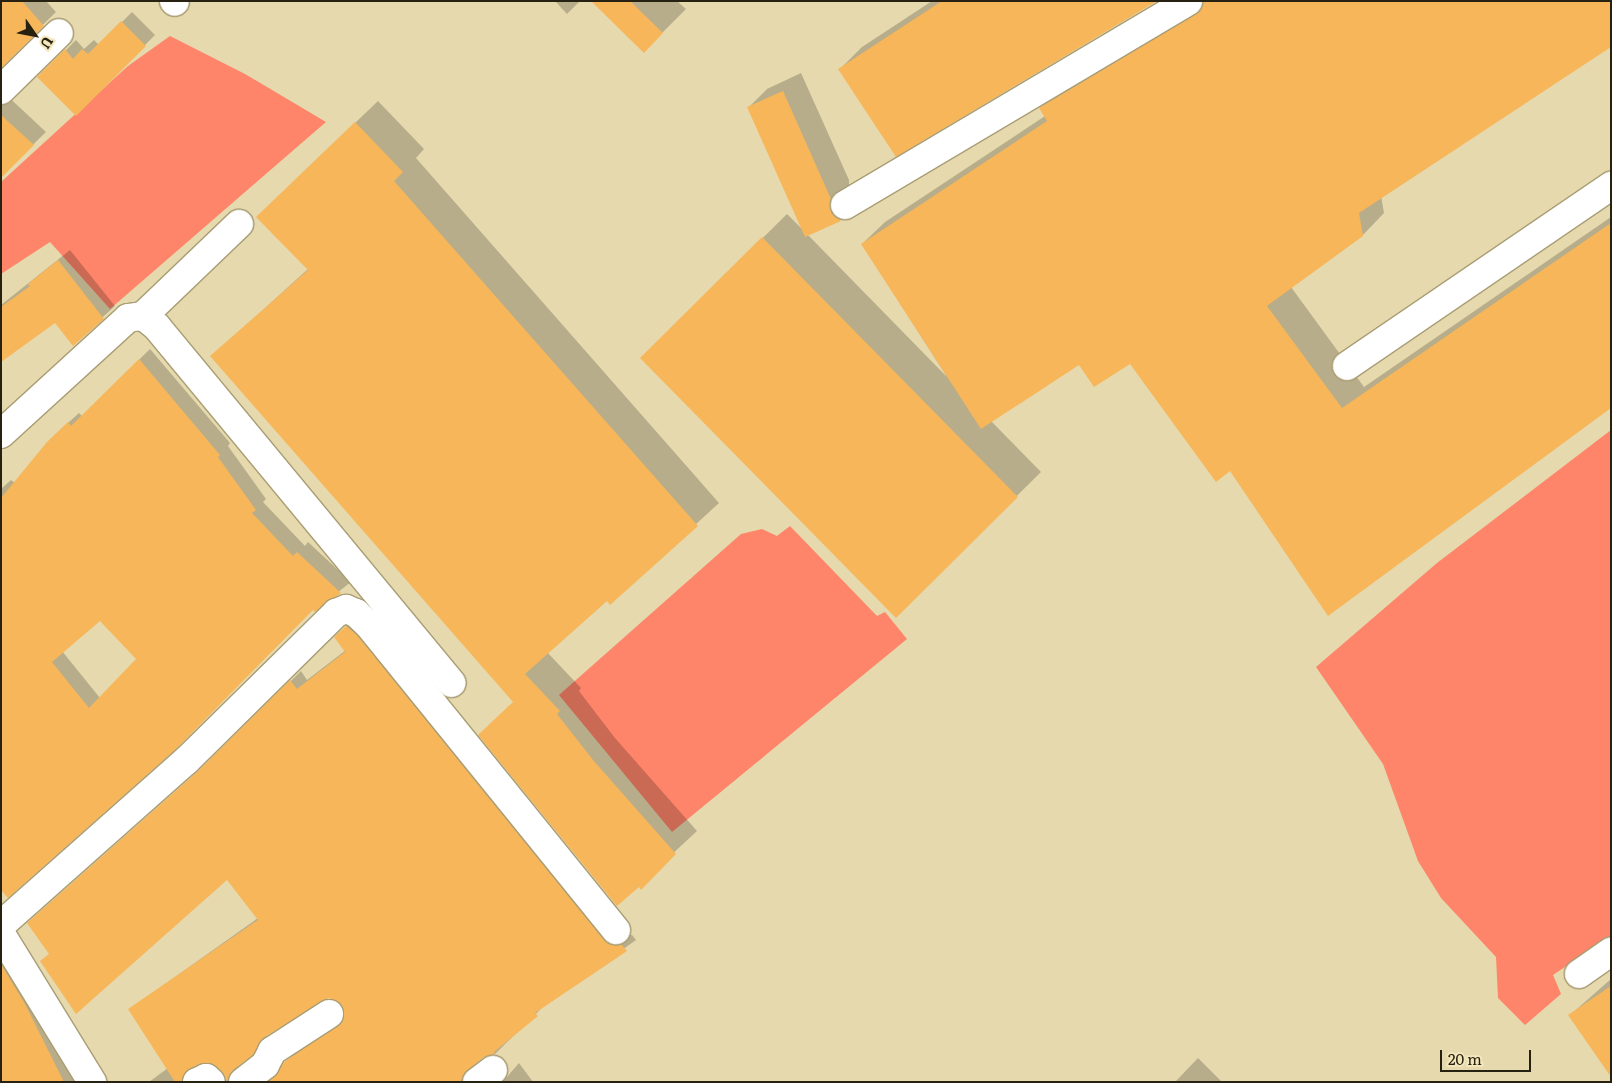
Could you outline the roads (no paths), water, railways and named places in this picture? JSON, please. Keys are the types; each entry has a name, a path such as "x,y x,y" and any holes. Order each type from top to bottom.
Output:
{"street":[{"path":"845,204 1188,1"},
{"path":"1,90 59,33"},
{"path":"1347,366 1611,186"},
{"path":"1,434 128,318 143,316 239,224"},
{"path":"143,316 157,327 451,683"},
{"path":"1,925 186,761 336,613 346,609 356,613 368,624 616,930"},
{"path":"1,934 92,1082"},
{"path":"1579,974 1611,952"},
{"path":"243,1082 265,1065 272,1051 329,1014"},
{"path":"197,1082 206,1078 211,1082"}]}
